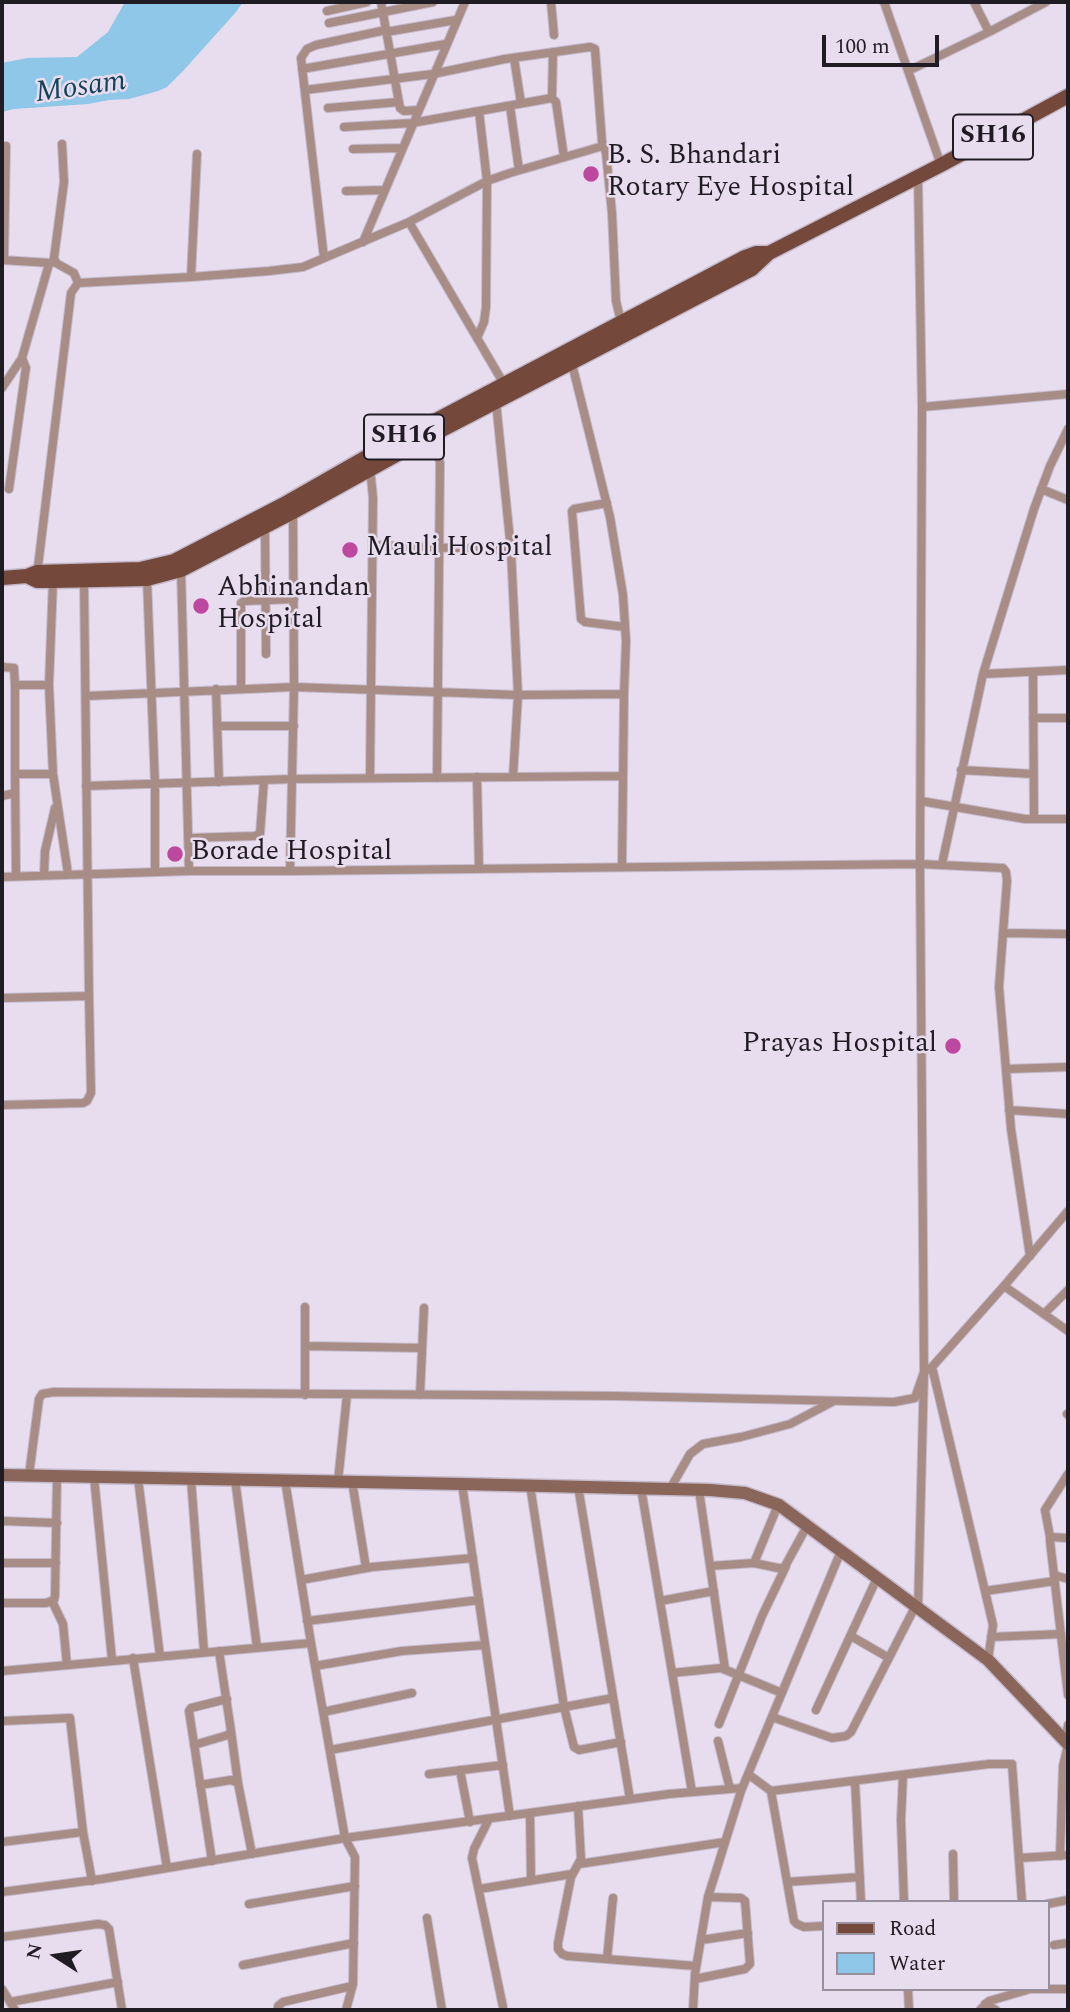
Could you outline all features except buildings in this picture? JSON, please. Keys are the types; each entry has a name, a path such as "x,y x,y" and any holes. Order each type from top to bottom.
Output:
{"main road":[{"name":"SH16","path":"432,428 496,402 570,357 623,329 752,269 769,253 1068,96"},
{"name":"SH16","path":"2,578 179,564 292,506 432,428 504,384 570,357"},
{"name":"SH16","path":"53,581 147,579 265,527 292,506"},
{"path":"34,576 53,581"}],"street":[{"path":"327,10 367,2"},
{"path":"329,23 382,6 433,2"},
{"path":"363,242 464,2"},
{"path":"551,2 554,35"},
{"path":"884,2 941,165"},
{"path":"974,2 989,32"},
{"path":"908,71 1046,2"},
{"path":"382,6 399,102 402,110 418,110"},
{"path":"324,258 301,58 307,49 316,45 456,20"},
{"path":"302,69 446,44"},
{"path":"305,90 433,74 553,52 590,47 595,49 607,165 616,301 623,329"},
{"path":"553,52 552,98 556,102 564,157"},
{"path":"514,58 521,103"},
{"path":"344,127 412,123 552,98"},
{"path":"328,108 399,102"},
{"path":"510,106 519,170"},
{"path":"477,338 484,322 486,307 487,181 479,111"},
{"path":"2,388 22,358 53,263 64,182 62,144"},
{"path":"6,146 3,260 53,263 74,272 78,283"},
{"path":"78,283 303,267 410,222 487,181 603,146"},
{"path":"353,149 402,148"},
{"path":"191,277 197,154"},
{"path":"772,1717 832,1738 846,1736 851,1732 917,1608 928,1369 920,864 922,407 918,177"},
{"path":"346,191 385,190"},
{"path":"410,222 504,384"},
{"path":"34,576 71,293 78,283"},
{"path":"570,357 607,503 623,595 626,676 622,867"},
{"path":"9,489 26,368 22,358"},
{"path":"922,407 1068,394"},
{"path":"496,402 511,550 518,695 513,777"},
{"path":"432,428 440,463 438,778"},
{"path":"942,864 983,674 1041,489 1068,429"},
{"path":"369,463 373,498 370,778"},
{"path":"1041,489 1068,500"},
{"path":"607,503 574,509 572,514 582,619 585,622 625,627"},
{"path":"290,871 294,726 292,506"},
{"path":"265,527 266,654"},
{"path":"373,545 511,550"},
{"path":"179,564 189,871"},
{"path":"147,579 155,784 155,872"},
{"path":"53,581 49,685 53,774 68,874"},
{"path":"2,1105 83,1103 92,1093 84,582"},
{"path":"240,688 240,606 244,601 294,598"},
{"path":"2,667 14,668 16,876"},
{"path":"983,674 1068,670"},
{"path":"1033,672 1034,819"},
{"path":"15,685 49,685"},
{"path":"86,696 294,687 518,695 624,694"},
{"path":"216,689 219,782"},
{"path":"1033,718 1068,718"},
{"path":"217,726 294,726"},
{"path":"961,770 1033,774"},
{"path":"15,774 53,774"},
{"path":"86,786 293,779 623,776"},
{"path":"477,777 479,869"},
{"path":"188,838 260,834 264,780"},
{"path":"2,796 15,793"},
{"path":"921,801 1034,819 1068,819"},
{"path":"44,875 45,851 57,802"},
{"path":"2,877 189,871 920,864 1003,868 1007,881 999,987 1009,1110 1030,1256"},
{"path":"1003,933 1068,934"},
{"path":"2,998 89,996"},
{"path":"1006,1069 1068,1068"},
{"path":"1009,1110 1068,1114"},
{"path":"29,1475 39,1399 42,1394 54,1392 616,1396 894,1402 915,1398 928,1369 1068,1211"},
{"path":"1004,1286 1068,1331"},
{"path":"1044,1314 1068,1290"},
{"path":"305,1307 305,1395"},
{"path":"420,1395 424,1308"},
{"path":"305,1346 422,1348"},
{"path":"928,1369 993,1625 988,1660"},
{"path":"338,1481 347,1395"},
{"path":"670,1489 690,1454 703,1444 790,1424 835,1401"},
{"path":"1068,1474 1045,1510 1068,1695"},
{"path":"2,1475 578,1486 745,1493 778,1505 988,1660 1067,1743"},
{"path":"2,1603 46,1604 55,1596 57,1476"},
{"path":"94,1477 112,1660"},
{"path":"138,1478 160,1656"},
{"path":"191,1479 204,1652"},
{"path":"235,1479 257,1647"},
{"path":"285,1480 345,1838 355,1857 352,1986 346,2010"},
{"path":"352,1481 366,1568"},
{"path":"462,1484 510,1816"},
{"path":"530,1485 564,1707 575,1749 621,1742"},
{"path":"578,1486 630,1799"},
{"path":"641,1488 692,1792"},
{"path":"699,1490 725,1669"},
{"path":"754,1563 778,1505"},
{"path":"2,1521 57,1523"},
{"path":"719,1724 762,1616 807,1526"},
{"path":"1050,1537 1068,1538"},
{"path":"693,2010 696,1966 708,1897 724,1842 742,1788 841,1551"},
{"path":"301,1580 366,1568 472,1558"},
{"path":"2,1563 56,1563"},
{"path":"710,1566 754,1563 778,1569 786,1566"},
{"path":"816,1710 877,1578"},
{"path":"985,1591 1055,1578 1068,1579"},
{"path":"660,1601 714,1591"},
{"path":"307,1621 479,1600"},
{"path":"52,1601 63,1624 67,1665"},
{"path":"991,1637 1061,1634"},
{"path":"851,1636 889,1658"},
{"path":"2,1671 311,1643"},
{"path":"315,1666 402,1651 485,1644"},
{"path":"219,1651 238,1783 252,1854"},
{"path":"133,1658 167,1868"},
{"path":"672,1673 725,1669 782,1693"},
{"path":"323,1712 412,1693"},
{"path":"330,1750 613,1698"},
{"path":"212,1860 189,1709 227,1699"},
{"path":"2,1721 70,1718 83,1832 92,1881"},
{"path":"1019,1858 1064,1855 1063,1766 1068,1725"},
{"path":"194,1745 228,1735 231,1731"},
{"path":"718,1741 730,1789"},
{"path":"748,1774 771,1791 989,1764 1012,1764 1022,1900"},
{"path":"429,1774 503,1765"},
{"path":"460,1770 470,1822"},
{"path":"903,1775 901,1821 904,1900"},
{"path":"200,1785 231,1780 238,1783"},
{"path":"855,1781 861,1900"},
{"path":"2,1892 92,1881 345,1838 630,1799 742,1788"},
{"path":"771,1791 794,1921 804,1927 822,1926"},
{"path":"578,1807 581,1855 572,1874 558,1949 567,1956 696,1966"},
{"path":"530,1813 530,1881"},
{"path":"489,1819 471,1858 503,2007"},
{"path":"2,1842 83,1832"},
{"path":"579,1864 724,1842"},
{"path":"953,1854 954,1900"},
{"path":"479,1889 572,1874"},
{"path":"787,1882 860,1877"},
{"path":"249,1904 355,1886"},
{"path":"695,1979 749,1967 750,1964 744,1899 708,1897"},
{"path":"607,1959 613,1898"},
{"path":"1049,1904 1068,1900"},
{"path":"427,1918 442,2010"},
{"path":"2,1937 106,1925 109,1929 122,2010"},
{"path":"701,1940 748,1934"},
{"path":"243,1965 354,1943"},
{"path":"1054,1945 1068,1944"},
{"path":"2,1989 12,2006 118,1982"},
{"path":"278,2010 278,2006 283,2002 352,1986"},
{"path":"1049,1989 1068,1989"},
{"path":"906,2010 908,1991"},
{"path":"982,2007 1024,1991"},
{"path":"982,2007 996,2010"}],"water":[{"name":"Mosam","path":"125,2 243,2 167,87 129,99 2,112 2,63 27,58 77,57 108,32"}],"place":[{"name":"B. S. Bhandari Rotary Eye Hospital","path":"591,174"},
{"name":"Mauli Hospital","path":"350,550"},
{"name":"Abhinandan Hospital","path":"201,606"},
{"name":"Borade Hospital","path":"175,854"},
{"name":"Prayas Hospital","path":"953,1046"}]}
